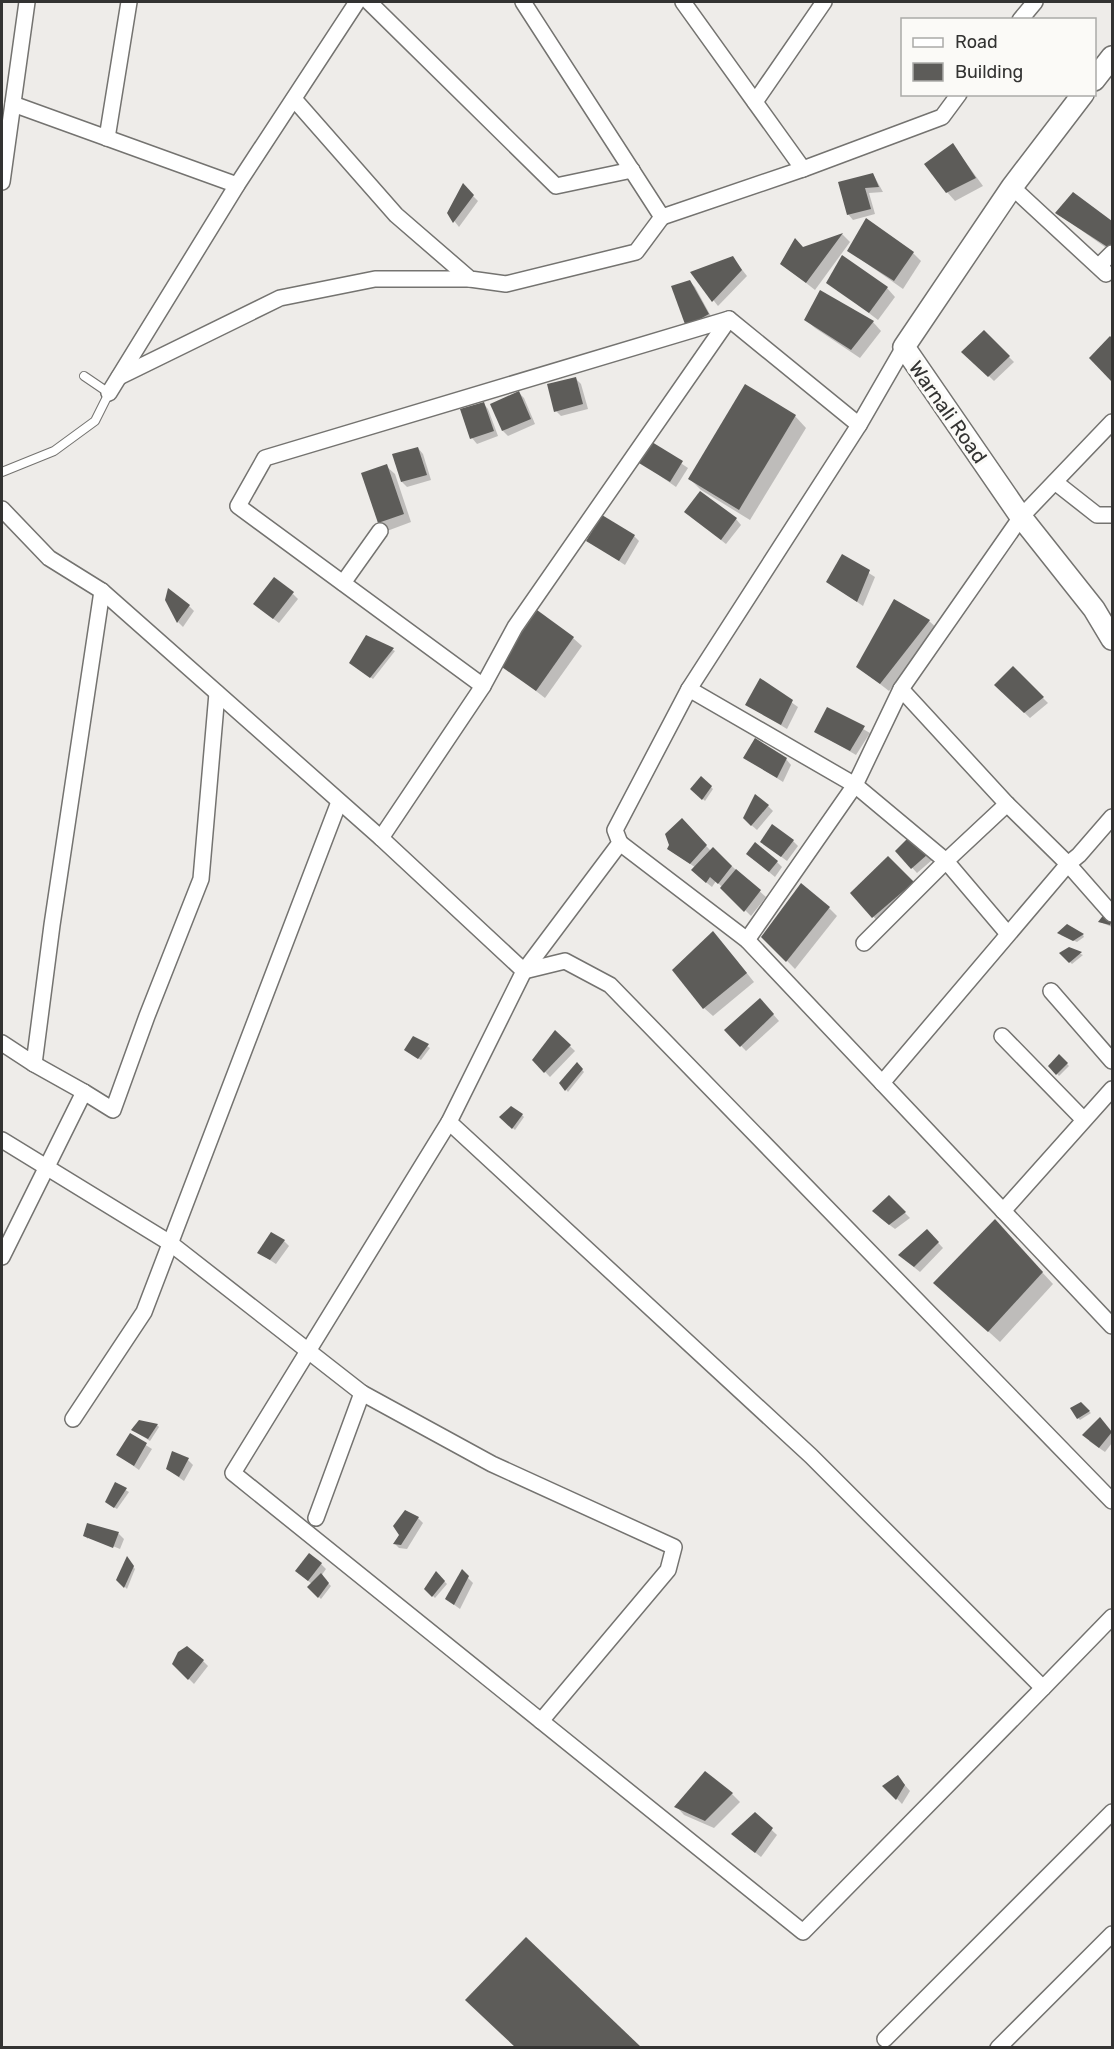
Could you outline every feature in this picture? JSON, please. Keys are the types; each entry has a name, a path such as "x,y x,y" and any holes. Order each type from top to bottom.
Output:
{"main road":[{"path":"1096,79 1113,57"},
{"name":"Warnali Road","path":"1081,96 1012,187 904,347 1021,518 1109,626"}],"street":[{"path":"2,182 27,2"},
{"path":"107,138 129,2"},
{"path":"109,393 237,185 357,2"},
{"path":"369,2 556,186 632,170"},
{"path":"523,2 663,217"},
{"path":"683,2 803,169"},
{"path":"755,102 824,2"},
{"path":"1022,18 1035,2"},
{"path":"119,377 279,298 375,279 471,279 506,284 636,252 663,217 803,169 942,117 958,96"},
{"path":"294,99 396,215 471,279"},
{"path":"13,104 237,185"},
{"path":"1012,187 1109,276"},
{"path":"1109,276 1100,266 1113,253"},
{"path":"729,319 859,425"},
{"path":"483,687 238,506 265,458 729,319"},
{"path":"381,838 483,687 515,627 729,319"},
{"path":"904,347 859,425 689,689 615,830 620,843 747,940 1113,1326"},
{"path":"747,940 855,786 901,689 1021,518 1113,422"},
{"path":"1055,482 1097,515 1113,515"},
{"path":"2,509 48,558 102,591 381,838 524,971"},
{"path":"343,583 380,531"},
{"path":"34,1064 102,591"},
{"path":"689,689 855,786 946,861 1008,934"},
{"path":"901,689 1113,914"},
{"path":"2,1043 113,1110 201,879 218,693"},
{"path":"73,1419 144,1312 339,802"},
{"path":"864,943 946,861 1008,804"},
{"path":"882,1083 1068,864 1113,817"},
{"path":"620,843 524,971 449,1122 233,1473 803,1932 1113,1617"},
{"path":"524,971 565,961 610,986 1113,1501"},
{"path":"1051,992 1113,1061"},
{"path":"1002,1036 1083,1119"},
{"path":"1004,1211 1083,1119 1113,1089"},
{"path":"2,1257 84,1092"},
{"path":"449,1122 811,1456 1043,1688"},
{"path":"2,1140 170,1243 362,1393 492,1464 674,1546 668,1570 541,1721"},
{"path":"316,1518 362,1393"},
{"path":"885,2039 1113,1812"},
{"path":"999,2048 1113,1934"}],"lane":[{"path":"2,472 54,451 95,421 109,393 84,376"}],"building":[{"path":"953,143 976,178 946,193 924,164"},
{"path":"873,173 879,187 865,188 871,209 847,215 838,182"},
{"path":"463,183 474,195 453,223 447,213"},
{"path":"1073,192 1112,221 1112,245 1109,248 1055,213"},
{"path":"866,218 914,252 894,281 847,251"},
{"path":"843,233 806,283 780,264 795,238 803,247"},
{"path":"842,255 888,287 869,313 826,283"},
{"path":"733,256 742,270 712,302 690,272"},
{"path":"690,280 709,314 686,327 671,286"},
{"path":"820,290 874,321 851,350 804,320"},
{"path":"984,330 1010,356 988,377 961,352"},
{"path":"1110,336 1112,338 1112,382 1089,358"},
{"path":"576,377 583,404 554,412 547,384"},
{"path":"745,384 796,415 739,510 688,479"},
{"path":"519,391 531,419 502,431 490,404"},
{"path":"484,402 494,431 470,439 460,409"},
{"path":"647,439 683,461 670,482 634,460"},
{"path":"418,447 427,475 401,482 392,454"},
{"path":"387,464 404,514 378,523 361,473"},
{"path":"700,491 737,518 721,540 684,512"},
{"path":"602,515 635,535 619,561 586,541"},
{"path":"842,554 870,570 857,602 826,582"},
{"path":"274,577 294,592 273,619 253,604"},
{"path":"168,588 190,605 177,623 165,600"},
{"path":"894,599 930,620 880,684 856,667"},
{"path":"537,610 574,637 536,691 499,665"},
{"path":"366,635 394,648 370,678 349,663"},
{"path":"1013,666 1044,697 1024,713 994,685"},
{"path":"760,678 793,700 781,725 745,705"},
{"path":"827,707 865,726 850,751 814,732"},
{"path":"755,738 787,758 777,778 743,758"},
{"path":"701,776 712,786 702,800 690,789"},
{"path":"755,794 769,805 751,826 743,818"},
{"path":"682,818 707,845 690,864 667,849 669,845 665,834"},
{"path":"772,824 794,840 781,857 760,842"},
{"path":"908,838 928,854 911,869 895,851"},
{"path":"755,842 778,861 769,872 746,854"},
{"path":"713,847 732,866 718,884 710,877 706,883 691,870"},
{"path":"888,856 914,882 872,918 850,893"},
{"path":"736,869 761,890 744,912 720,888"},
{"path":"801,883 830,907 786,962 761,937"},
{"path":"1105,913 1112,920 1110,925 1098,922"},
{"path":"1067,924 1084,934 1073,941 1057,933"},
{"path":"713,931 747,973 703,1009 672,970"},
{"path":"1069,947 1082,952 1069,963 1059,953"},
{"path":"760,998 774,1014 740,1047 724,1030"},
{"path":"555,1030 571,1045 544,1073 532,1060"},
{"path":"413,1036 429,1044 418,1059 404,1050"},
{"path":"1059,1054 1068,1063 1056,1075 1048,1066"},
{"path":"577,1062 583,1069 565,1091 559,1083"},
{"path":"511,1106 523,1114 512,1129 499,1117"},
{"path":"889,1195 906,1212 889,1225 872,1211"},
{"path":"995,1219 1043,1272 988,1332 933,1283"},
{"path":"927,1229 939,1242 914,1267 898,1255"},
{"path":"271,1232 285,1240 270,1260 257,1253"},
{"path":"1081,1402 1090,1411 1077,1419 1070,1408"},
{"path":"1100,1417 1112,1432 1099,1448 1082,1435"},
{"path":"139,1420 158,1424 148,1439 131,1430"},
{"path":"130,1433 147,1443 134,1466 116,1455"},
{"path":"172,1451 189,1458 179,1477 166,1469"},
{"path":"115,1482 127,1488 114,1508 105,1502"},
{"path":"405,1510 419,1517 401,1545 393,1544 399,1535 393,1526"},
{"path":"87,1523 119,1532 113,1548 83,1536"},
{"path":"309,1553 322,1563 308,1581 295,1571"},
{"path":"127,1556 134,1566 124,1588 116,1580"},
{"path":"462,1569 469,1576 454,1605 445,1599"},
{"path":"436,1571 445,1581 432,1597 424,1589"},
{"path":"321,1573 329,1583 318,1598 307,1587"},
{"path":"187,1646 204,1660 188,1680 172,1664 178,1652"},
{"path":"705,1771 733,1793 705,1821 674,1807"},
{"path":"898,1775 905,1785 896,1800 882,1786"},
{"path":"755,1812 773,1828 755,1853 731,1834"},
{"path":"526,1937 642,2048 516,2048 465,2000"}]}
